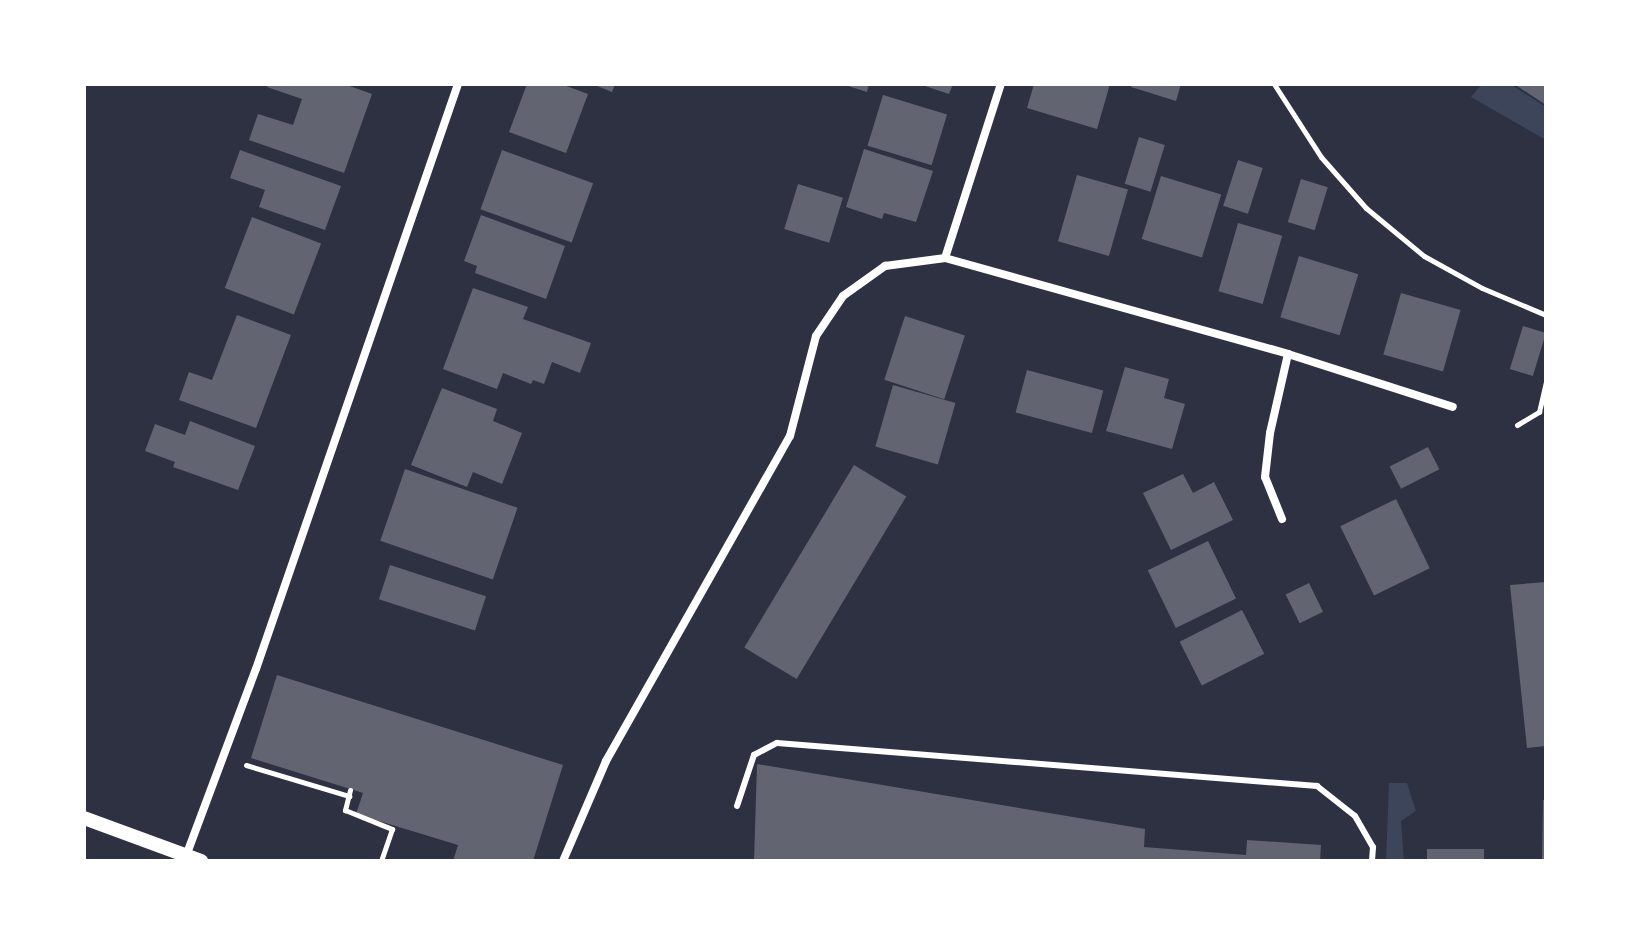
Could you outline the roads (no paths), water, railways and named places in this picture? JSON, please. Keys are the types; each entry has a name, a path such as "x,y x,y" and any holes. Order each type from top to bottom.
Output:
{"street":[{"path":"186,856 458,84"},
{"path":"945,258 1001,84"},
{"path":"563,861 606,761 790,436 816,336 843,296 885,266 945,258 1288,354 1453,407"},
{"path":"1282,519 1265,477 1270,433 1288,354"},
{"path":"84,818 201,861"}],"lane":[{"path":"737,806 754,755 777,743 1317,786 1355,816 1373,847 1372,861"}]}
